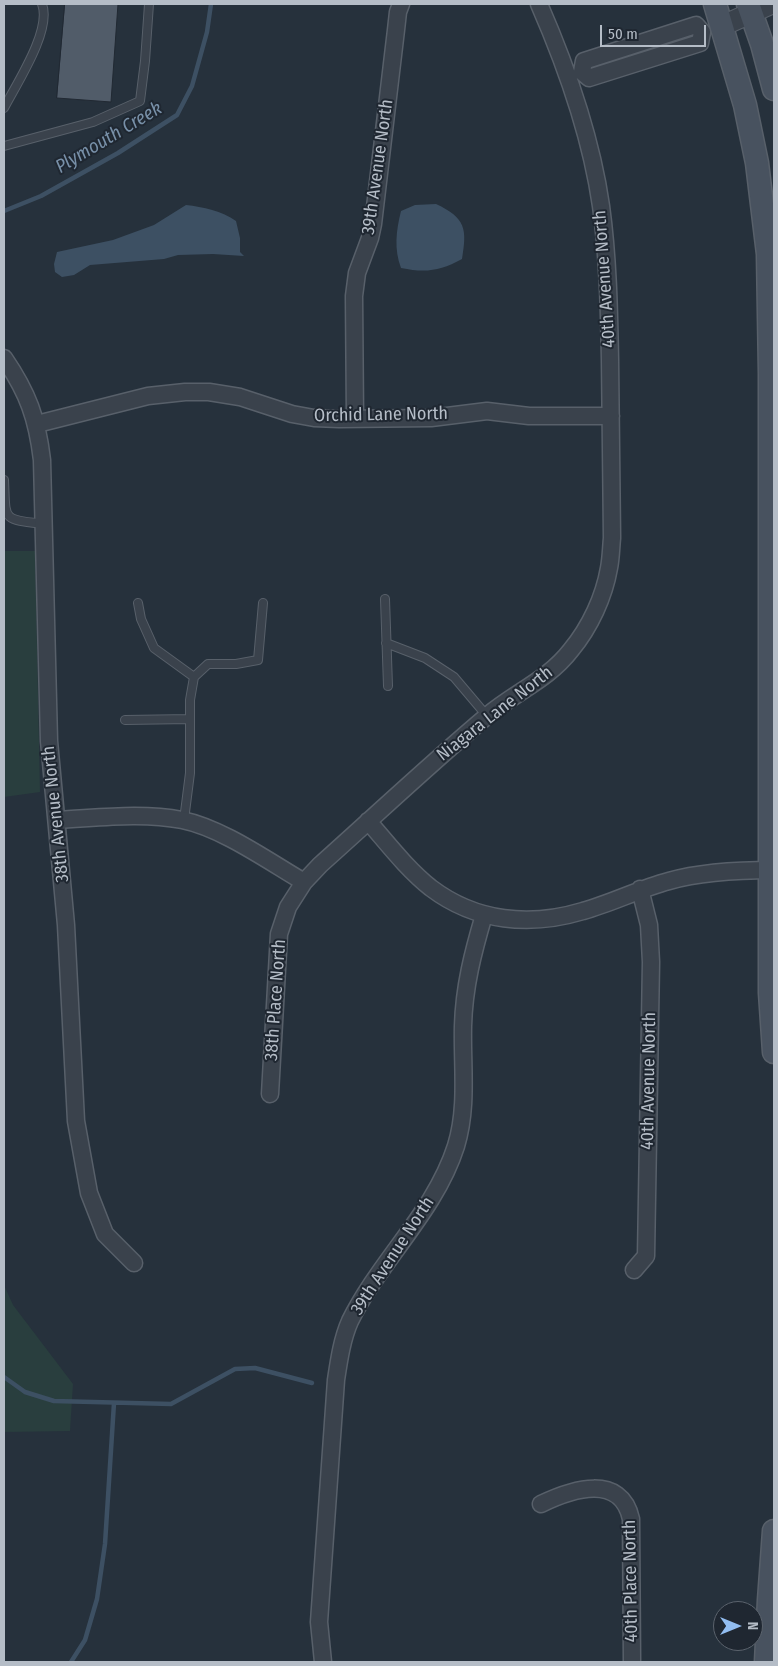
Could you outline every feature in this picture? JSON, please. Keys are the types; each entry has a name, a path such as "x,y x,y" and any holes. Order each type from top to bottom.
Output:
{"main road":[{"path":"715,4 712,29 744,105 757,163 768,254 772,870 770,993 774,1052"},
{"path":"757,7 774,89"},
{"path":"766,1662 774,1531"}],"street":[{"name":"39th Avenue North","path":"355,419 354,296 357,274 373,224 398,12 402,4"},
{"name":"40th Avenue North","path":"539,4 555,40 575,74 601,206 607,258 611,504"},
{"path":"575,74 589,78 700,43 712,29 757,7"},
{"name":"38th Avenue North","path":"4,358 19,380 31,405 37,424 42,460 49,741 66,925 76,1121 80,1150 89,1193 105,1234 134,1263"},
{"name":"Orchid Lane North","path":"37,424 148,396 185,392 209,392 240,397 292,414 314,418 431,418 487,412 529,416 611,416"},
{"name":"Niagara Lane North","path":"304,882 320,865 487,716 550,672 571,650 588,625 601,598 609,568 612,538 611,504"},
{"path":"57,820 159,816 184,820 231,839 304,882"},
{"path":"368,822 408,866 432,888 459,904 484,915 521,921 553,919 584,911 640,889 671,880 711,874 772,870"},
{"name":"38th Place North","path":"270,1094 280,934 288,907 304,882"},
{"name":"40th Avenue North","path":"634,1270 646,1256 651,972 649,925 640,889"},
{"name":"39th Avenue North","path":"323,1662 319,1622 336,1380 341,1351 350,1322 359,1305 432,1197 445,1173 456,1146 464,1091 463,1026 466,986 484,915"},
{"name":"40th Place North","path":"542,1504 563,1493 602,1488 614,1492 629,1507 632,1519 632,1662"}],"lane":[{"path":"4,108 27,65 42,30 45,12 42,4"},
{"path":"4,146 93,122 140,101 149,4"},
{"path":"4,480 6,513 10,518 44,524"},
{"path":"385,599 388,686"},
{"path":"138,603 141,619 154,648 194,677"},
{"path":"184,820 190,773 190,700 194,677 208,664 236,664 258,660 263,603"},
{"path":"386,643 425,658 454,677 487,716"},
{"path":"125,720 190,719"}],"green space":[{"path":"4,551 35,551 40,792 4,797"},
{"path":"4,1285 13,1305 73,1384 70,1431 4,1432"}],"water":[{"path":"436,204 453,214 462,226 464,240 462,259 433,270 401,268 397,254 397,240 401,211 415,205"},
{"path":"186,205 212,210 236,221 240,238 240,252 244,256 213,254 178,255 164,259 90,265 74,275 62,277 55,272 54,264 57,252 113,240 154,225"}],"building":[{"path":"65,4 118,4 111,102 57,98"}],"waterway":[{"name":"Plymouth Creek","path":"4,211 41,196 118,153 177,115 192,86 207,32 211,4"},
{"path":"4,1377 25,1392 54,1401 171,1404 235,1369 255,1368 312,1383"},
{"path":"71,1662 85,1640 97,1599 105,1544 114,1403"}]}
